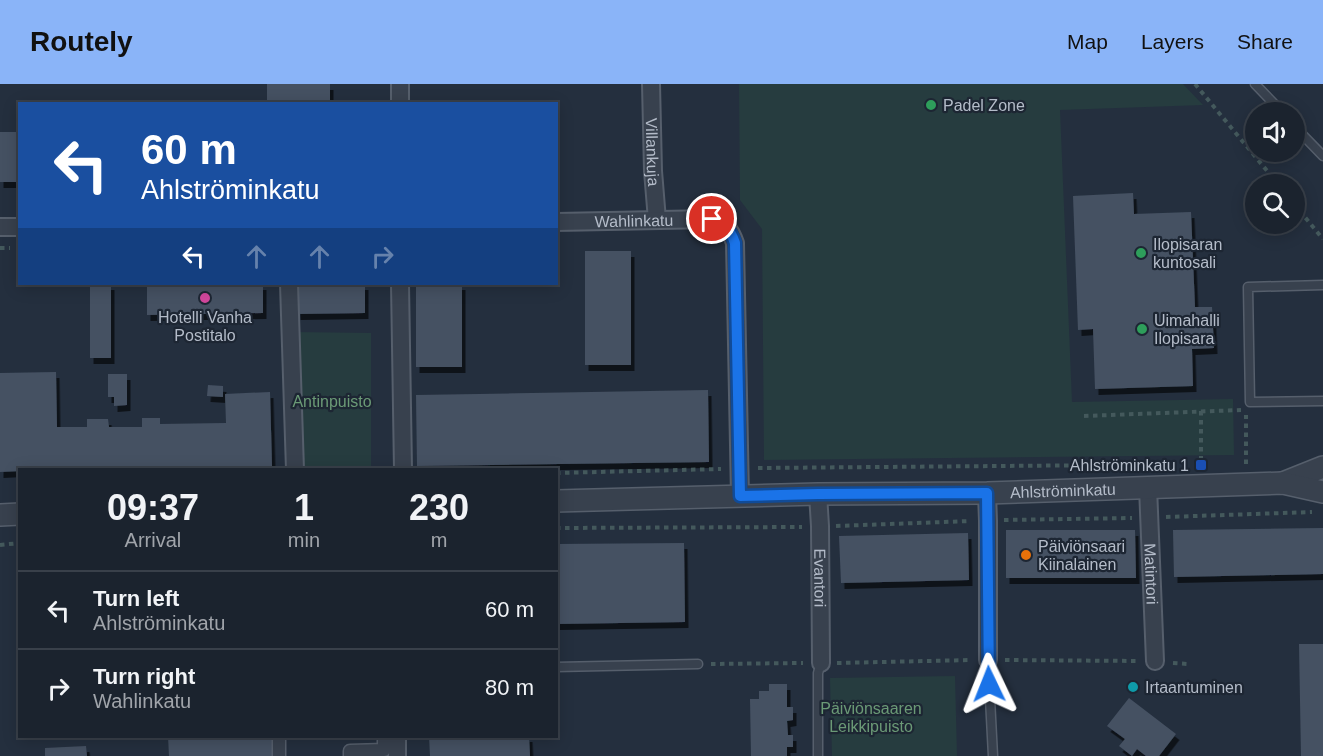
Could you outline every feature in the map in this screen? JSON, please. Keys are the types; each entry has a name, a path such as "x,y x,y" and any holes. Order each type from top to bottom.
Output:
{"street":[{"path":"400,84 400,102"},
{"name":"Villankuja","path":"651,84 653,171 657,220"},
{"name":"Wahlinkatu","path":"558,222 712,219 723,224 731,232 735,243 740,496"},
{"path":"0,227 18,227"},
{"path":"289,285 295,468"},
{"path":"400,285 403,468"},
{"name":"Ahlströminkatu","path":"558,501 818,494 987,493 1282,483 1323,467"},
{"name":"Ahlströminkatu","path":"1282,483 1321,502"},
{"name":"Matintori","path":"1148,487 1155,661"},
{"path":"987,493 988,660"},
{"name":"Evantori","path":"818,494 821,663"},
{"path":"0,515 18,514"},
{"path":"279,738 279,756"},
{"path":"350,756 350,751 384,750 384,738"},
{"path":"397,738 397,756"}],"lane":[{"path":"1255,84 1272,102"},
{"path":"1305,137 1323,156"},
{"path":"1323,285 1248,287 1250,402 1323,401"},
{"path":"988,660 993,756"},
{"path":"558,667 699,663"},
{"path":"818,756 818,674 821,663"}],"path":[{"path":"1195,84 1270,174"},
{"path":"1305,217 1323,239"},
{"path":"1084,416 1246,410 1246,465"},
{"path":"1201,411 1201,465 1212,465"},
{"path":"558,472 1120,465"},
{"path":"830,526 1149,518 1321,502"},
{"path":"558,528 810,527"},
{"path":"0,544 18,543"},
{"path":"699,663 988,660 1155,661 1188,664"}],"green space":[{"path":"739,84 1183,84 1203,105 1060,110 1072,402 1233,399 1234,455 764,460 762,229 740,200"},
{"name":"Antinpuisto","path":"293,332 371,333 371,468 294,468"},
{"name":"Päiviönsaaren Leikkipuisto","path":"955,676 957,756 832,756 830,678"}],"building":[{"path":"267,84 330,84 330,102 267,102"},
{"path":"0,132 18,132 18,182 0,182"},
{"path":"1133,193 1134,214 1191,212 1195,307 1212,307 1214,348 1192,349 1193,386 1095,389 1093,329 1078,330 1073,196"},
{"path":"585,251 631,251 631,365 585,365"},
{"path":"90,285 111,285 111,358 90,358"},
{"name":"Hotelli Vanha Postitalo","path":"147,285 263,285 263,313 147,315"},
{"path":"297,285 365,285 365,313 297,314"},
{"path":"416,285 462,285 462,367 416,367"},
{"path":"56,372 57,427 87,427 87,419 108,419 109,427 142,427 142,418 160,418 160,424 226,423 225,394 270,392 272,466 18,468 18,471 0,472 0,373"},
{"path":"108,374 127,374 127,405 114,406 114,397 108,397"},
{"path":"208,385 223,386 223,397 207,396"},
{"path":"708,390 709,462 417,466 416,395"},
{"path":"1323,528 1323,574 1174,577 1173,530"},
{"path":"1006,530 1135,530 1136,578 1006,578"},
{"path":"968,533 969,580 841,583 839,536"},
{"path":"684,543 685,622 558,624 558,544"},
{"path":"1299,644 1323,644 1323,756 1301,756"},
{"path":"769,684 787,684 787,707 793,707 793,720 787,721 788,735 793,735 793,747 787,747 787,756 751,756 750,699 759,699 759,691 769,691"},
{"path":"1129,698 1176,734 1159,756 1146,756 1137,749 1132,756 1119,746 1125,739 1107,726"},
{"path":"168,738 279,738 279,756 169,756"},
{"path":"429,738 529,738 530,756 430,756"},
{"path":"86,746 87,756 45,756 45,748"}],"place":[{"name":"Padel Zone","path":"931,105"},
{"name":"Ilopisaran kuntosali","path":"1141,253"},
{"name":"Hotelli Vanha Postitalo","path":"205,298"},
{"name":"Uimahalli Ilopisara","path":"1142,329"},
{"name":"Ahlströminkatu 1","path":"1201,465"},
{"name":"Päiviönsaari Kiinalainen","path":"1026,555"},
{"name":"Irtaantuminen","path":"1133,687"}],"route":[{"path":"712,219 723,224 731,232 735,243 740,496 987,493 989,684"}]}
